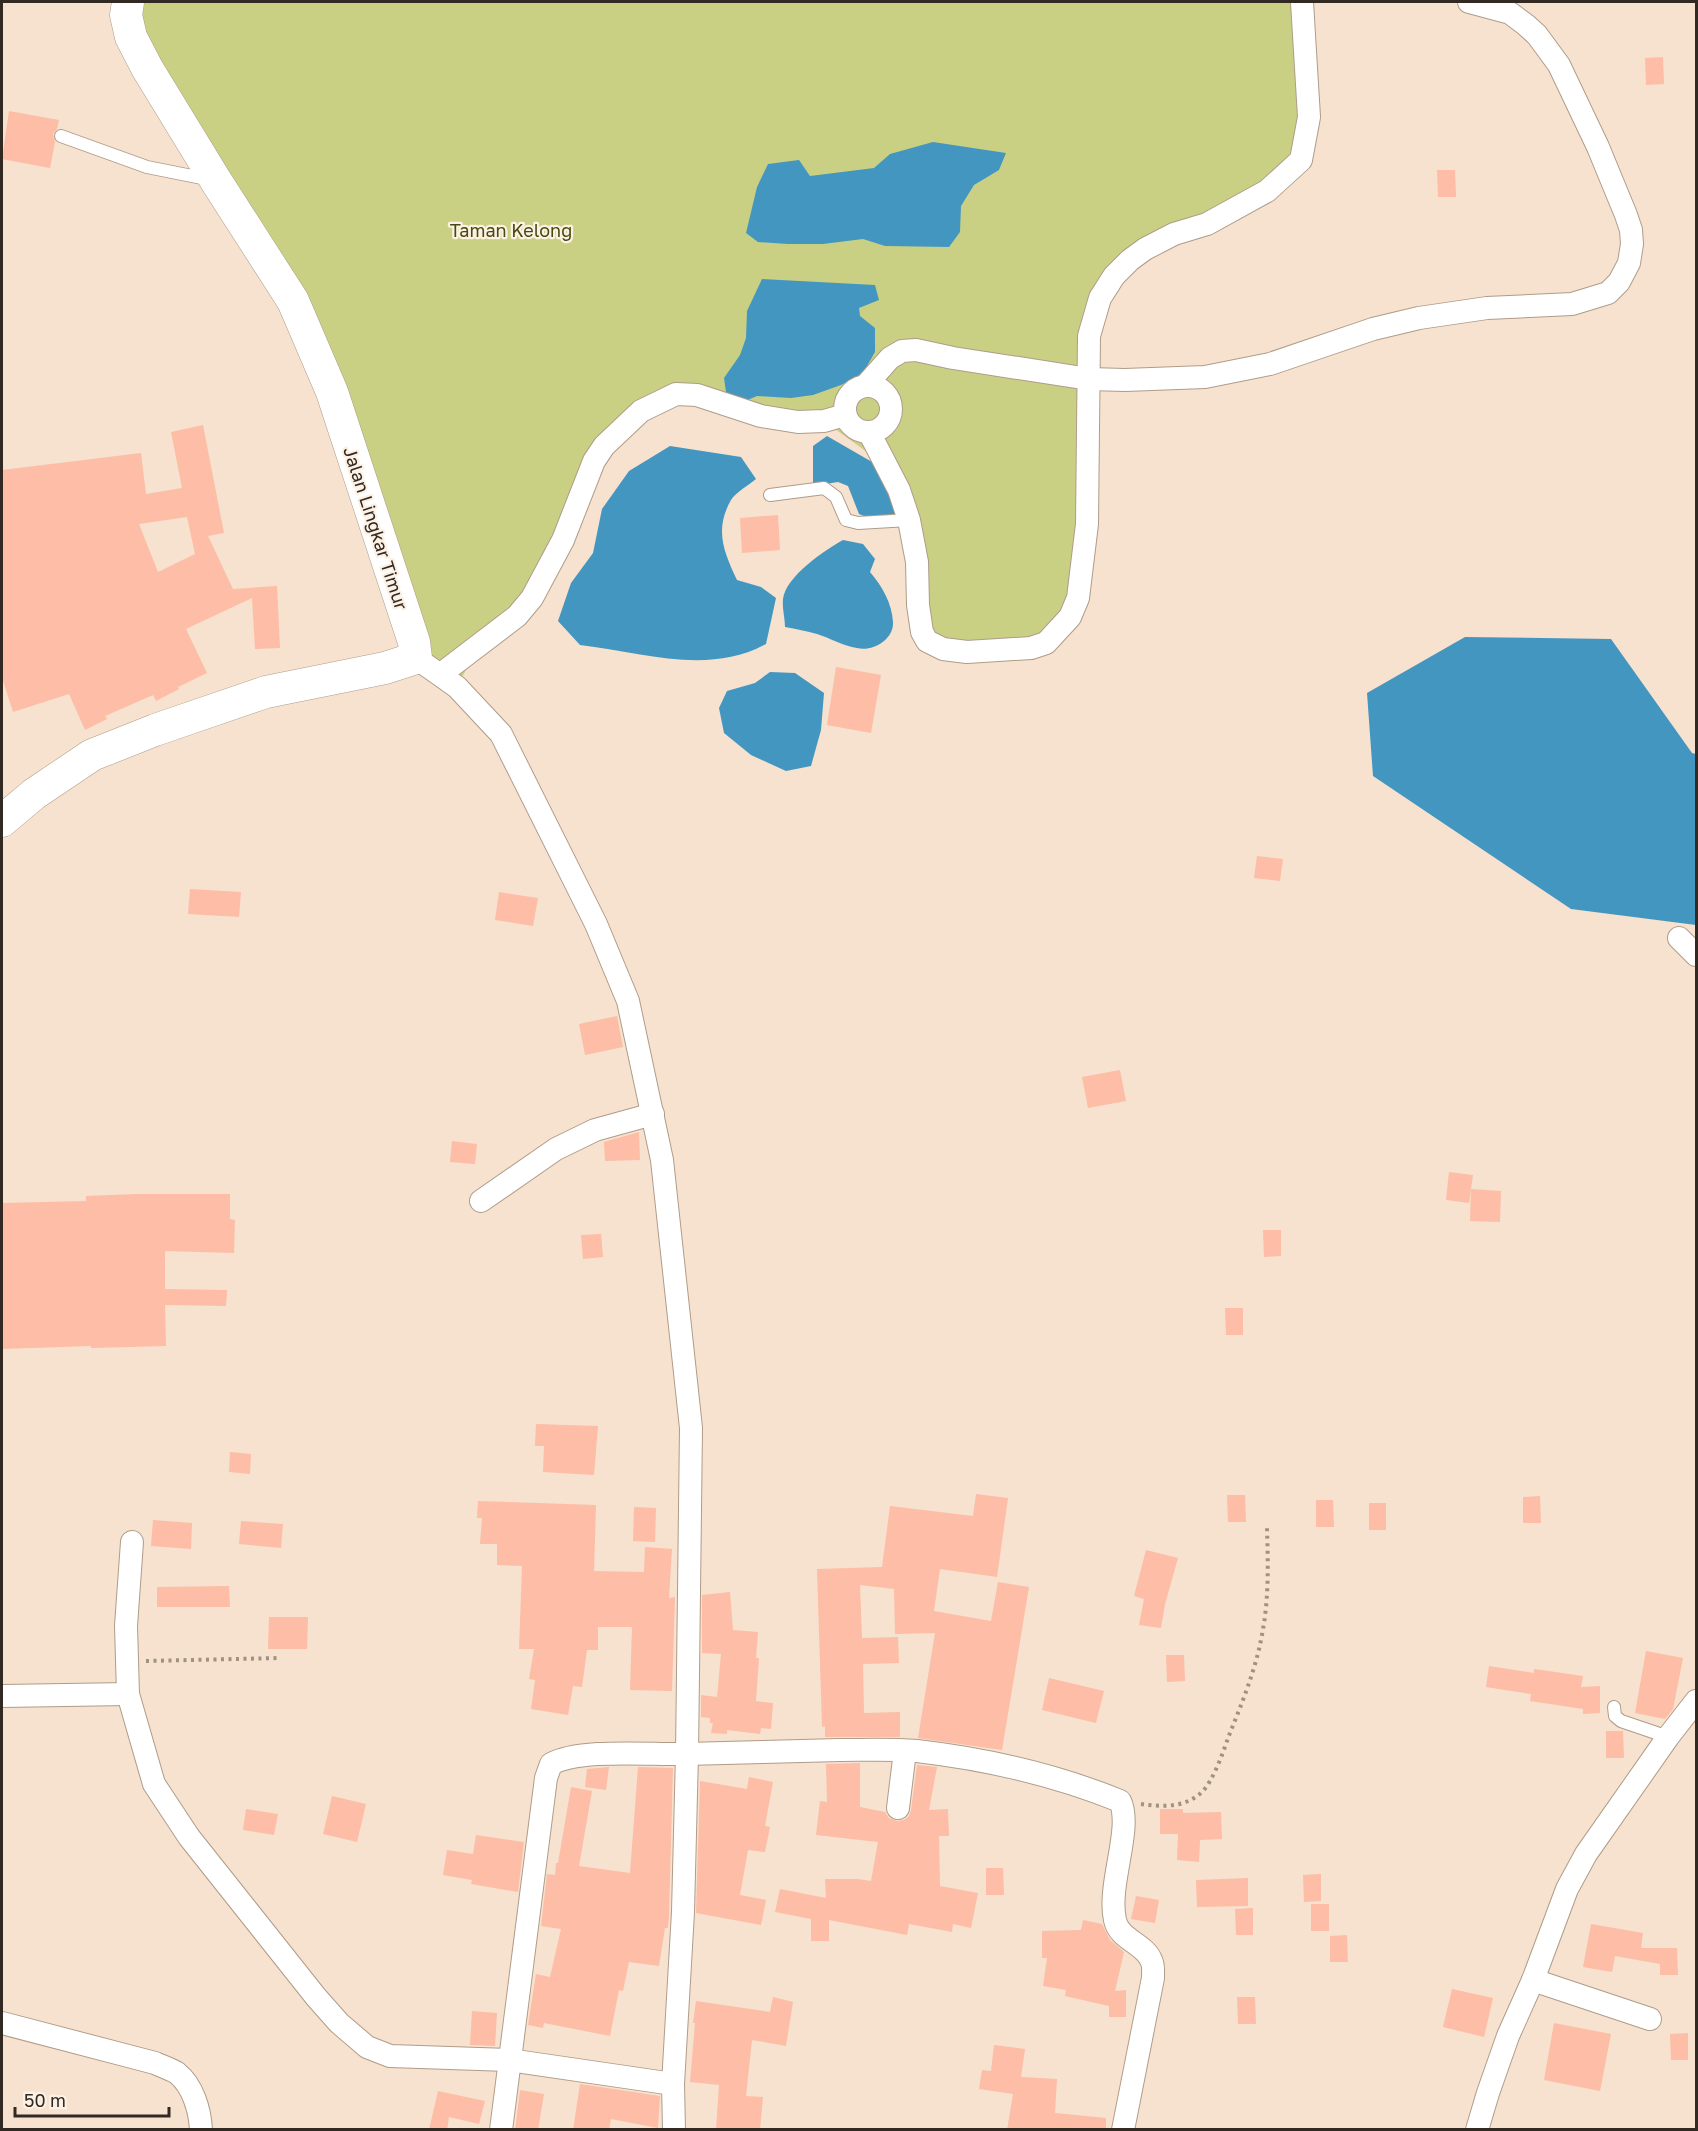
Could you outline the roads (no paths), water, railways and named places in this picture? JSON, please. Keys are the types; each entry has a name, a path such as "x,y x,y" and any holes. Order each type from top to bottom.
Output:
{"main road":[{"name":"Jalan Lingkar Timur","path":"128,2 126,15 131,37 147,68 293,301 327,382 414,642 429,666"},
{"path":"2,821 34,794 92,755 154,730 266,692 385,668 429,666"}],"street":[{"path":"870,432 896,482 909,520 917,562 922,632 927,641 943,649 967,652 1031,648 1046,643 1070,617 1078,598 1087,524 1089,336 1100,298 1110,282 1130,260 1145,249 1174,234 1207,224 1267,192 1301,160 1309,117 1302,2"},
{"path":"866,386 875,372 890,358 902,351 916,350 1089,379 1205,377 1270,364 1373,329 1408,321 1487,308 1572,304 1608,293 1619,282 1629,263 1632,244 1629,222 1598,147 1559,65 1537,35 1510,13 1469,2"},
{"path":"858,387 881,389 890,403 891,411 884,425 870,432 854,428 845,415 844,406 847,399 858,387"},
{"path":"674,2130 673,2084 683,1912 687,1754 691,1428 662,1160 628,1001 596,924 501,734 457,687 429,666 517,616 532,598 563,540 594,461 604,446 641,411 676,394 697,395 762,416 798,422 824,421 845,415"},
{"path":"1679,938 1696,955"},
{"path":"481,1201 556,1149 595,1130 653,1114"},
{"path":"132,1542 126,1626 128,1694 154,1784 189,1837 218,1875 339,2023 367,2047 390,2056 509,2060 673,2084"},
{"path":"2,1696 128,1694"},
{"path":"1477,2130 1508,2036 1533,1980 1567,1890 1586,1854 1696,1701"},
{"path":"501,2130 546,1778 551,1764 563,1758 617,1754 770,1751 906,1751 1009,1767 1067,1783 1120,1802 1124,1816 1116,1869 1115,1922 1126,1937 1148,1953 1152,1961 1153,1978 1123,2130"},
{"path":"897,1808 906,1751"},
{"path":"1533,1980 1650,2019"},
{"path":"2,2023 155,2063 177,2073 197,2104 201,2130"}],"lane":[{"path":"61,136 147,167 216,181"},
{"path":"770,495 824,488 836,497 846,520 858,523 909,520"},
{"path":"1614,1707 1616,1716 1621,1721 1668,1737"}],"water":[{"path":"933,142 1006,153 999,170 974,185 961,206 960,232 949,247 885,246 863,239 823,244 758,242 746,233 757,187 768,164 799,160 810,176 874,168 890,154"},
{"path":"762,279 875,285 879,300 859,308 860,316 875,328 875,352 863,373 841,385 813,395 791,398 757,396 738,404 726,392 724,378 740,355 746,338 747,311"},
{"path":"827,436 879,466 901,517 869,518 859,514 848,486 838,482 813,486 813,446"},
{"path":"670,446 741,457 756,479 731,500 723,521 722,531 728,560 737,580 761,587 776,598 766,644 744,654 721,659 674,659 580,645 558,621 571,583 593,553 602,509 629,471"},
{"path":"843,540 863,544 875,559 870,572 891,608 893,622 890,634 881,643 869,648 852,647 817,634 785,627 783,599 791,581 817,557"},
{"path":"1465,637 1611,639 1692,753 1696,754 1696,925 1571,909 1373,776 1367,693"},
{"path":"770,672 795,673 824,693 821,730 811,766 786,771 751,755 724,733 719,708 727,691 755,683"}],"park label":[{"name":"Taman Kelong","path":"511,230"}]}
